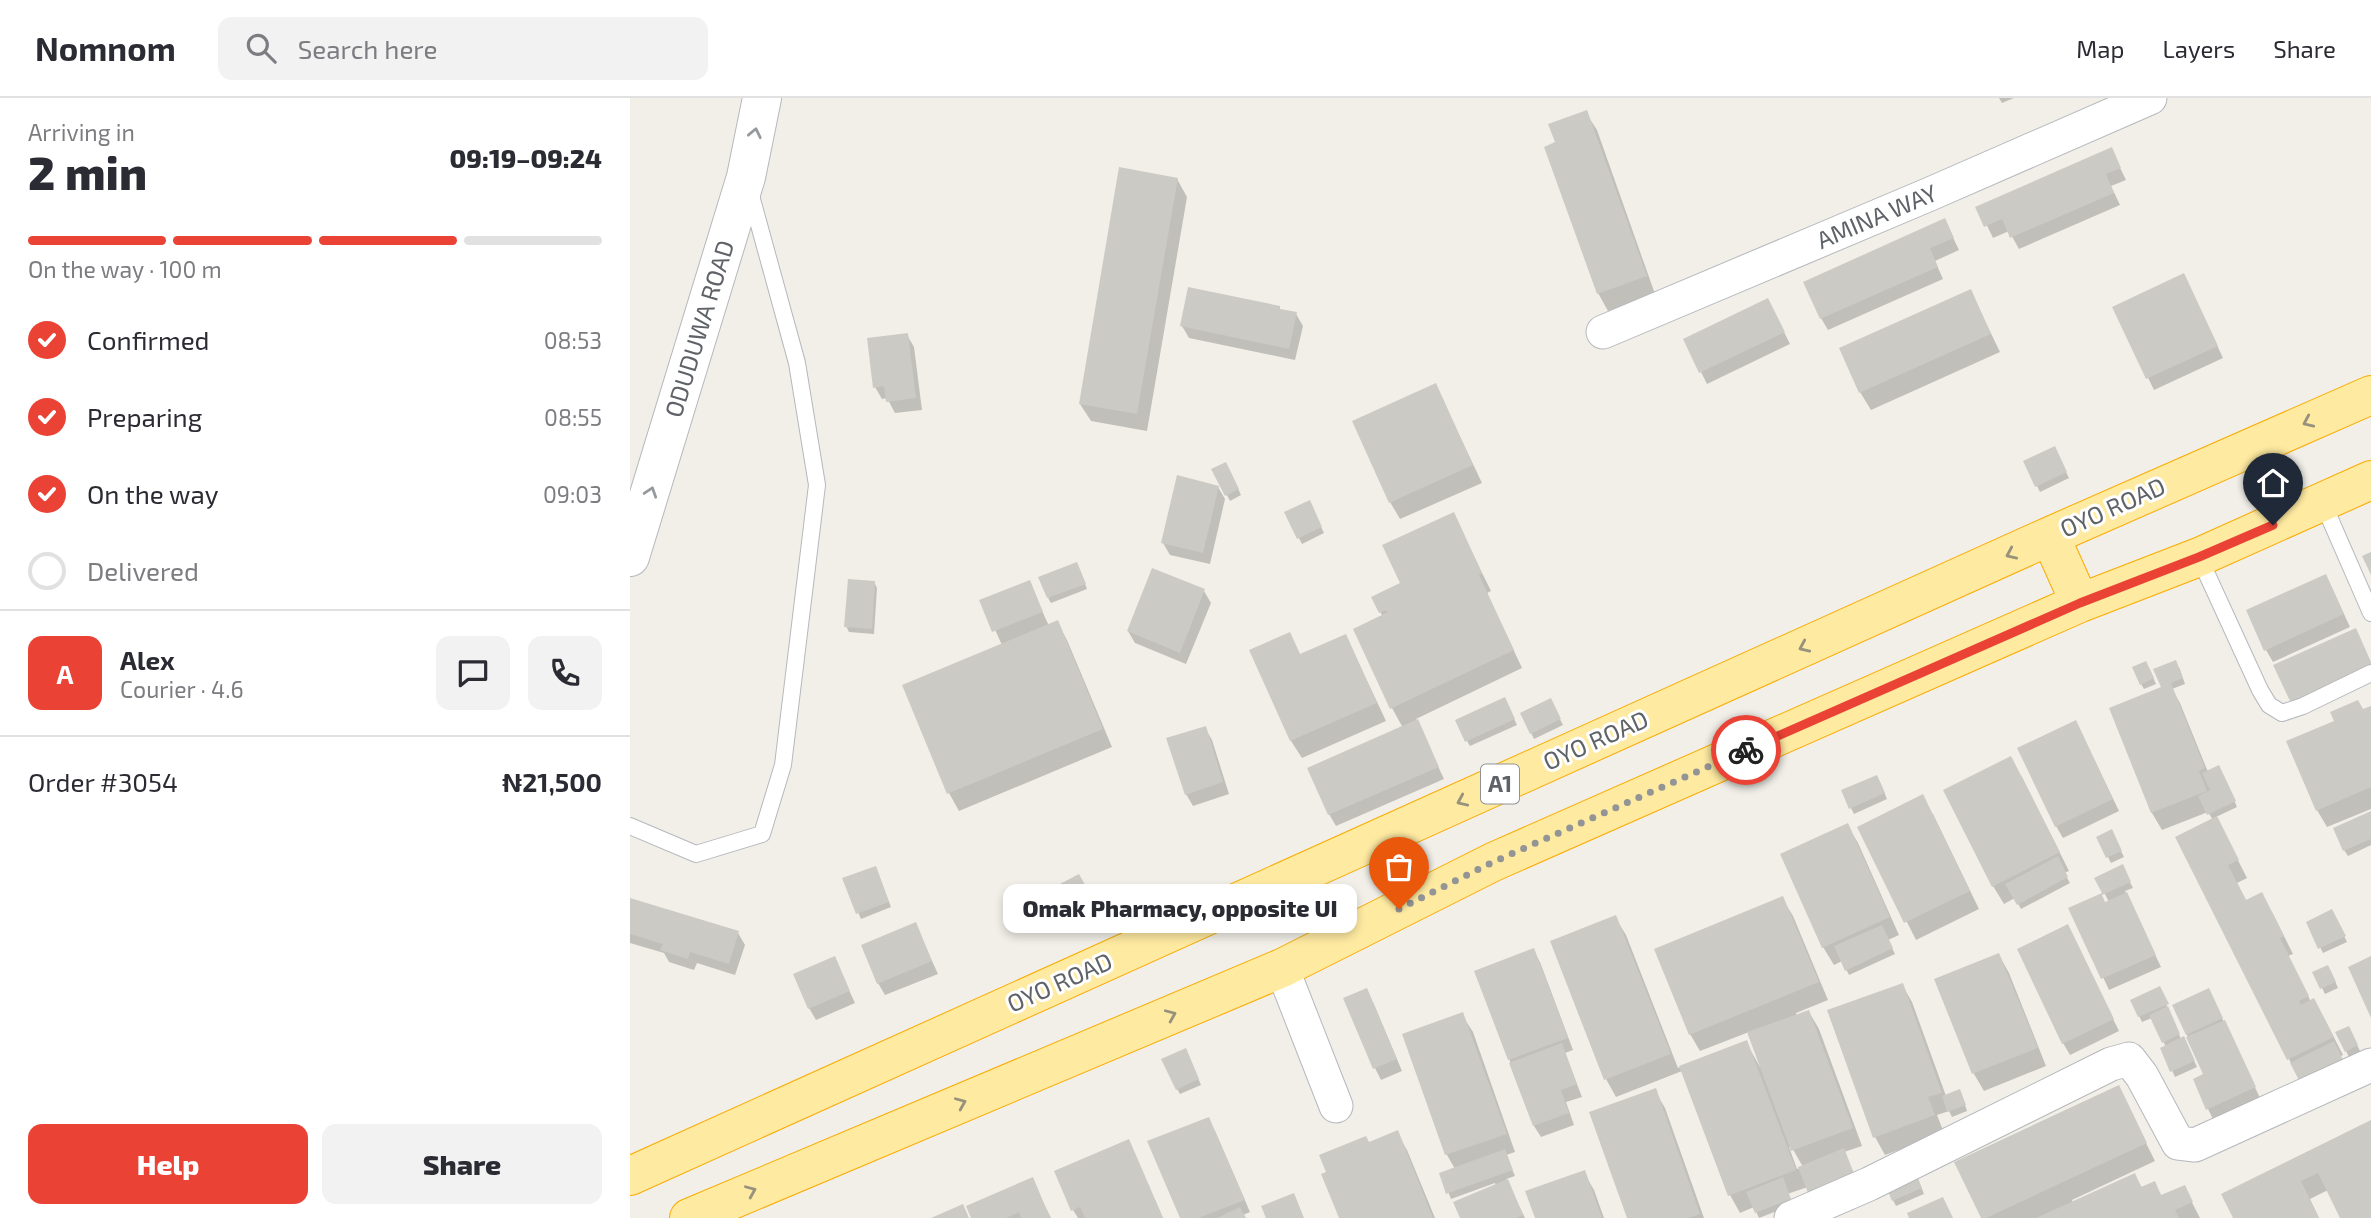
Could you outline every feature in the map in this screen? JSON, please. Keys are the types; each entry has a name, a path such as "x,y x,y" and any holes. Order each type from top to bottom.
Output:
{"highway":[{"name":"OYO ROAD","path":"630,1176 2371,394"},
{"path":"689,1218 1282,968 1493,862 2080,603 2199,557 2371,480"},
{"path":"2050,536 2080,603"}],"street":[{"name":"ODUDUWA ROAD","path":"630,557 746,177 762,98"},
{"name":"AMINA WAY","path":"1603,332 2150,98"},
{"path":"1282,968 1336,1106"},
{"path":"1791,1218 1869,1184 2111,1063 2129,1059 2142,1076 2178,1143 2195,1145 2371,1065"}],"lane":[{"path":"630,826 696,855 762,834 783,765 817,485 796,363 746,177"},
{"path":"2323,503 2371,613"},
{"path":"2199,557 2269,705 2282,713 2303,706 2371,673"}],"building":[{"path":"1587,110 1647,276 1597,294 1544,147 1555,142 1548,124"},
{"path":"2112,147 2121,168 2106,174 2114,193 2010,238 2002,219 1984,227 1975,207"},
{"path":"1119,167 1178,178 1137,414 1079,404"},
{"path":"1945,218 1954,238 1930,248 1938,267 1820,319 1803,282"},
{"path":"2184,273 2218,346 2146,379 2112,307"},
{"path":"1188,287 1297,312 1289,349 1180,326"},
{"path":"1971,289 1991,334 1859,393 1839,348"},
{"path":"1768,298 1785,332 1699,373 1683,339"},
{"path":"908,333 916,398 886,402 884,386 873,388 867,338"},
{"path":"1436,383 1473,465 1389,503 1352,421"},
{"path":"2055,446 2067,472 2035,487 2023,461"},
{"path":"1226,462 1239,489 1225,496 1211,469"},
{"path":"1177,475 1219,486 1203,553 1161,543"},
{"path":"1310,500 1322,527 1297,539 1284,512"},
{"path":"1454,512 1482,573 1479,575 1514,650 1390,709 1353,629 1388,612 1386,610 1379,613 1371,597 1400,583 1382,545"},
{"path":"2371,552 2371,575 2362,556"},
{"path":"1077,562 1086,584 1047,598 1038,577"},
{"path":"1152,568 1205,589 1180,653 1127,631"},
{"path":"2326,574 2344,614 2264,651 2246,610"},
{"path":"848,579 875,581 872,629 844,627"},
{"path":"1030,580 1043,612 992,632 979,600"},
{"path":"1058,620 1103,729 947,794 902,685"},
{"path":"2356,628 2371,667 2291,703 2273,665"},
{"path":"1290,632 1300,654 1346,634 1377,703 1290,741 1249,650"},
{"path":"2176,660 2183,678 2171,683 2205,768 2199,771 2207,791 2151,813 2109,708 2161,687 2153,669"},
{"path":"2146,661 2154,678 2140,685 2132,667"},
{"path":"1505,697 1515,719 1465,742 1455,720"},
{"path":"1551,698 1561,719 1530,734 1520,713"},
{"path":"2358,700 2363,709 2371,706 2371,787 2316,811 2286,741 2334,721 2330,712"},
{"path":"1418,719 1439,767 1328,815 1307,768"},
{"path":"2076,720 2113,799 2055,827 2017,748"},
{"path":"1206,726 1223,782 1185,795 1166,738"},
{"path":"2011,756 2060,852 1992,887 1943,790"},
{"path":"2219,765 2236,801 2207,815 2198,796 2210,790 2202,773"},
{"path":"1877,775 1885,793 1849,809 1841,790"},
{"path":"1923,794 1970,891 1904,923 1857,827"},
{"path":"2371,811 2371,839 2343,851 2333,828"},
{"path":"2217,816 2239,860 2228,865 2246,900 2262,892 2284,936 2280,938 2309,996 2299,1001 2301,1005 2314,998 2334,1037 2287,1060 2175,837"},
{"path":"1848,823 1890,917 1822,948 1780,854"},
{"path":"2112,829 2122,851 2106,858 2096,837"},
{"path":"2058,856 2068,877 2017,905 2005,884"},
{"path":"2123,864 2131,882 2102,895 2105,902 2127,892 2156,955 2101,979 2068,908 2102,893 2094,878"},
{"path":"876,866 889,902 856,914 842,878"},
{"path":"1079,874 1092,897 1070,909 1058,885"},
{"path":"1783,896 1819,982 1689,1035 1654,949"},
{"path":"630,898 739,931 729,964 690,952 688,959 660,950 663,944 630,934"},
{"path":"2332,909 2346,936 2318,949 2306,922"},
{"path":"1616,915 1671,1054 1604,1080 1550,941"},
{"path":"916,922 932,961 877,984 861,945"},
{"path":"2068,924 2114,1019 2062,1044 2017,949"},
{"path":"1882,925 1893,948 1845,971 1834,946"},
{"path":"1534,948 1568,1038 1508,1060 1474,971"},
{"path":"1999,953 2038,1048 1972,1074 1934,979"},
{"path":"835,956 850,991 808,1009 793,974"},
{"path":"2371,956 2371,1018 2348,967"},
{"path":"2328,965 2336,982 2320,989 2312,972"},
{"path":"1903,983 1942,1093 1928,1097 1935,1115 1873,1138 1827,1010"},
{"path":"2160,986 2169,1004 2138,1017 2130,1000"},
{"path":"1367,988 1397,1059 1373,1069 1343,998"},
{"path":"2209,988 2223,1018 2186,1035 2172,1005"},
{"path":"2168,1006 2180,1034 2162,1043 2149,1015"},
{"path":"1809,1010 1853,1128 1791,1151 1747,1032"},
{"path":"1463,1012 1507,1134 1445,1155 1402,1034"},
{"path":"2225,1020 2256,1087 2206,1110 2193,1079 2203,1074 2186,1037"},
{"path":"2349,1026 2358,1045 2345,1052 2335,1032"},
{"path":"2184,1036 2195,1061 2170,1072 2160,1048"},
{"path":"1747,1040 1796,1170 1728,1196 1679,1066"},
{"path":"2334,1041 2344,1062 2301,1084 2290,1063"},
{"path":"1562,1043 1577,1084 1561,1090 1569,1113 1533,1126 1509,1063"},
{"path":"1186,1048 1199,1079 1176,1090 1161,1059"},
{"path":"2119,1085 2147,1143 1981,1218 1954,1162"},
{"path":"1656,1088 1700,1214 1688,1218 1627,1218 1589,1112"},
{"path":"1960,1089 1966,1105 1947,1112 1942,1096"},
{"path":"1209,1117 1245,1200 1198,1218 1180,1218 1147,1141"},
{"path":"2371,1120 2371,1218 2340,1218 2318,1173 2301,1181 2319,1218 2233,1218 2221,1194"},
{"path":"1398,1130 1433,1218 1339,1218 1321,1174 1326,1172 1319,1155 1366,1136 1369,1142"},
{"path":"1129,1139 1163,1218 1085,1218 1080,1207 1071,1211 1054,1171"},
{"path":"1844,1148 1855,1176 1808,1193 1798,1167"},
{"path":"1505,1149 1513,1170 1446,1194 1439,1173"},
{"path":"1585,1170 1602,1218 1535,1218 1525,1191"},
{"path":"1915,1172 1922,1188 1892,1201 1885,1184"},
{"path":"2135,1173 2141,1187 2155,1181 2161,1195 2185,1185 2193,1202 2175,1210 2179,1218 2036,1218"},
{"path":"1033,1177 1050,1218 1021,1218 1019,1212 1006,1218 971,1218 966,1206"},
{"path":"1783,1177 1791,1199 1755,1213 1746,1192"},
{"path":"1508,1179 1523,1215 1516,1218 1460,1218 1453,1202"},
{"path":"1294,1193 1304,1218 1266,1218 1261,1206"},
{"path":"1943,1197 1953,1218 1909,1218 1907,1213"},
{"path":"963,1204 969,1218 931,1218"},
{"path":"1240,1207 1246,1218 1217,1218"}],"way so far":[{"path":"1399,909 1493,862 1746,750"}],"place":[{"name":"Omak Pharmacy, opposite UI","path":"1399,909"}],"route":[{"path":"1746,750 2080,603 2273,525"}]}
